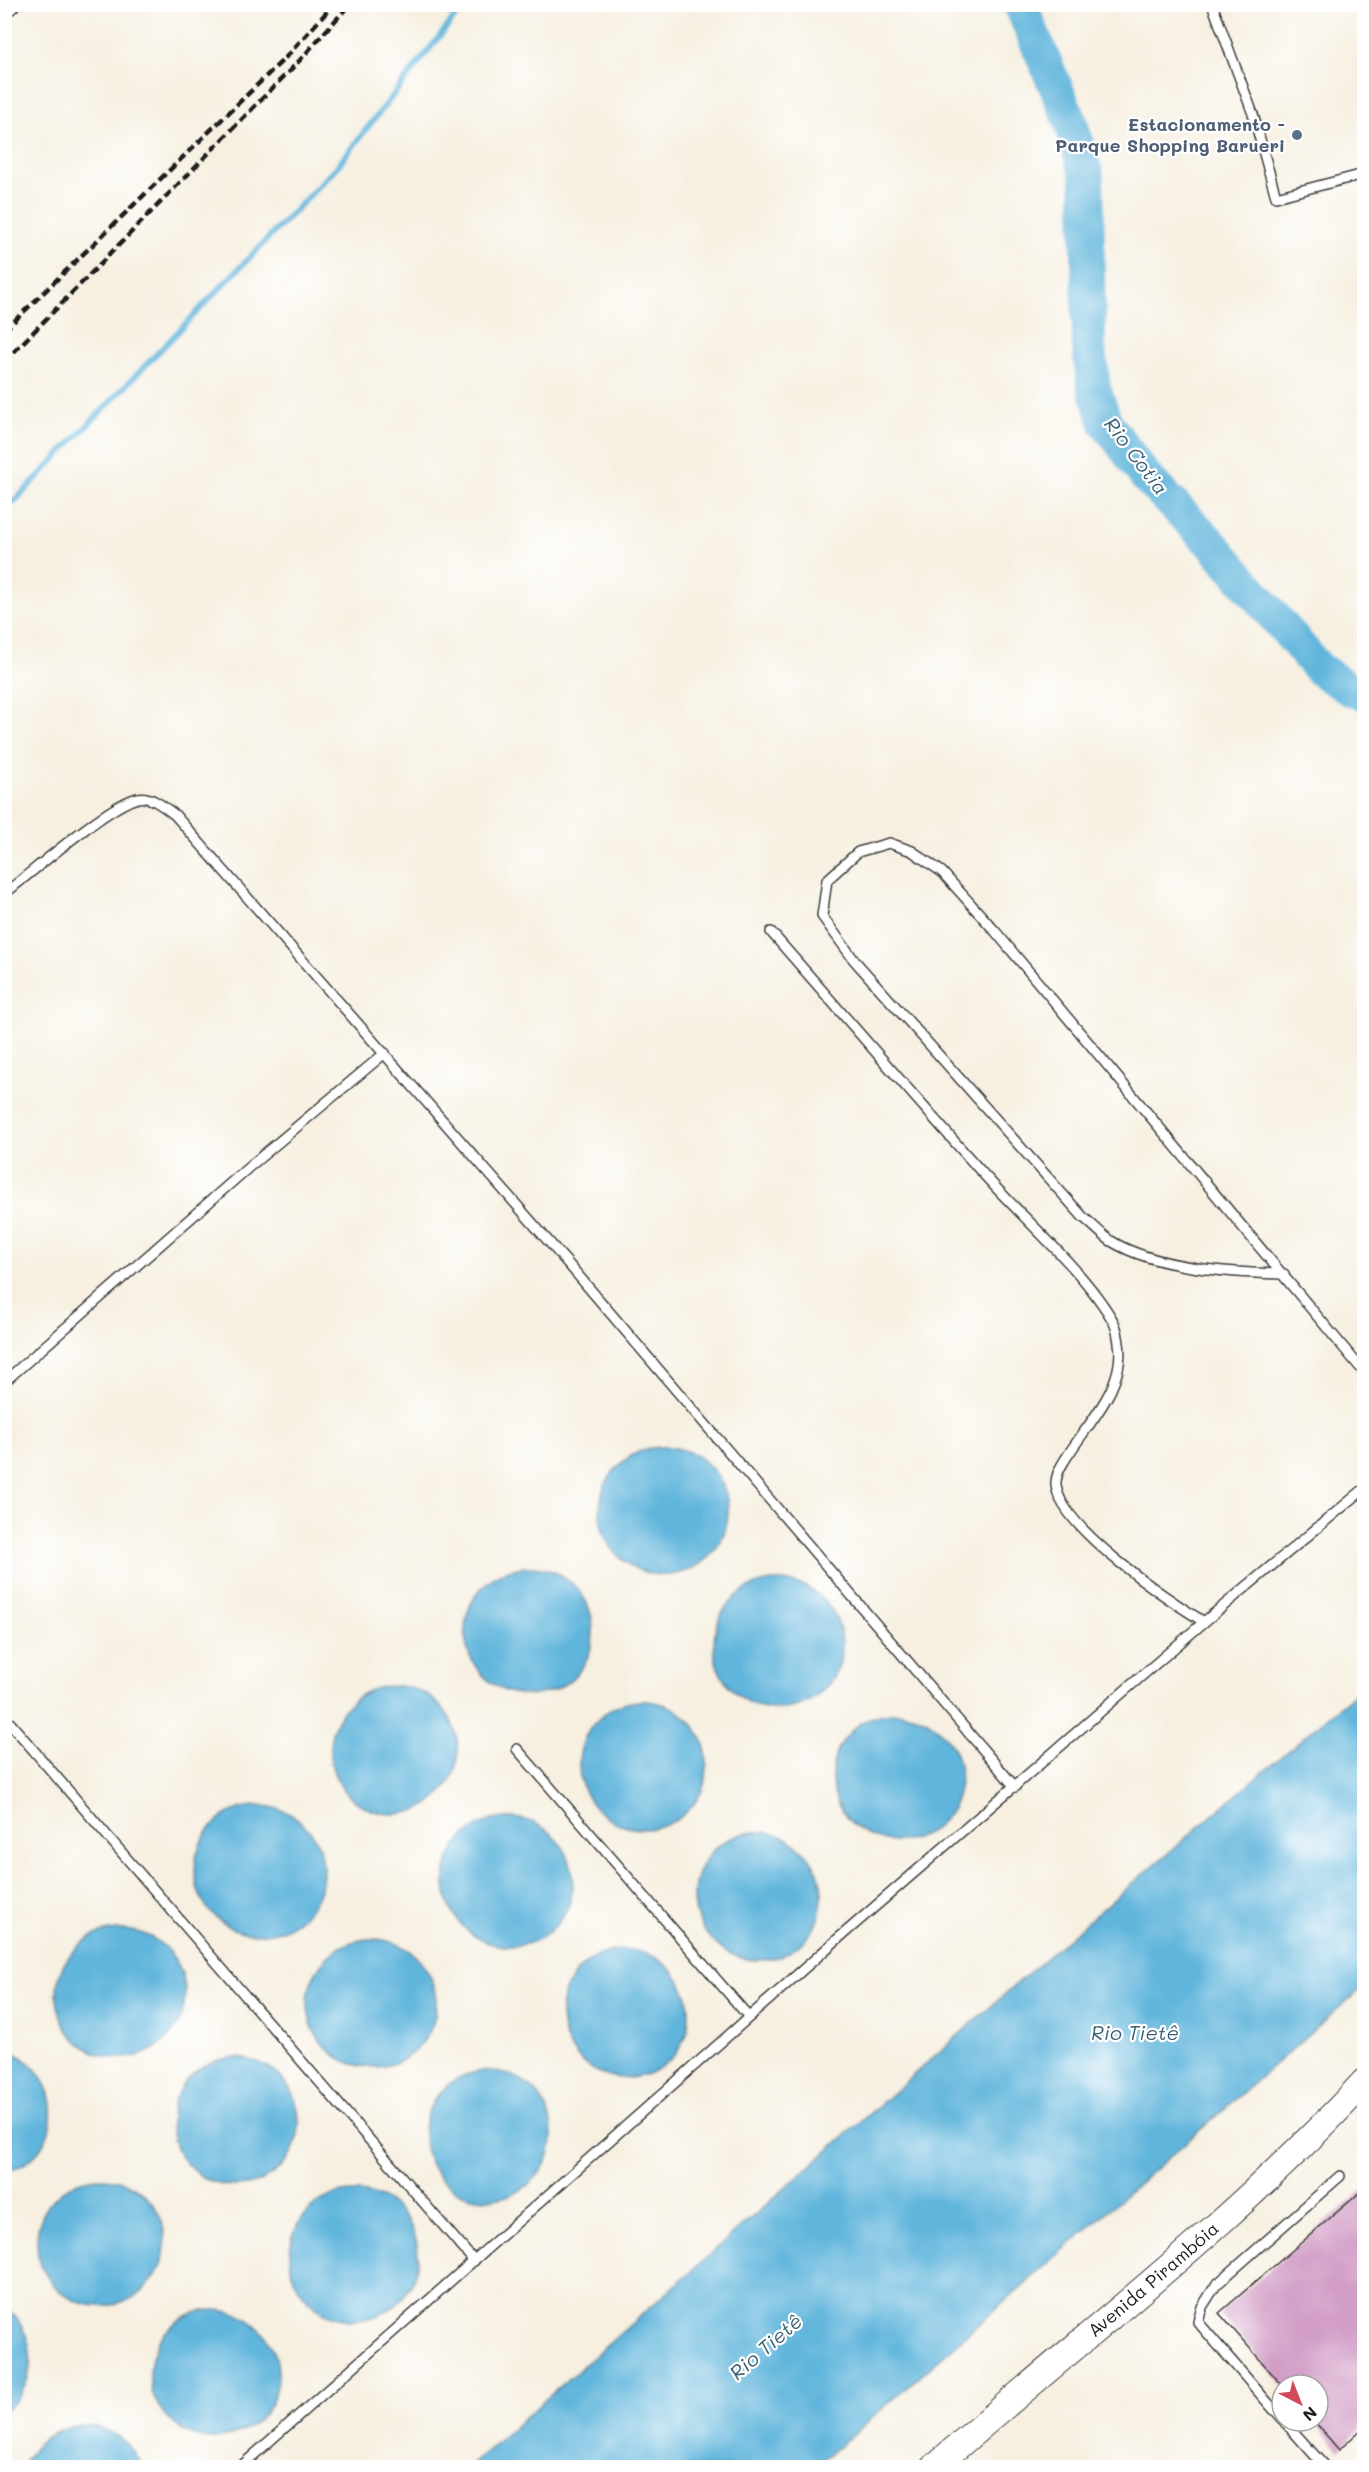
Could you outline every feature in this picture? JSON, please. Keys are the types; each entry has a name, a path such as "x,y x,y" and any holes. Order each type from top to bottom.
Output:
{"main road":[{"name":"Avenida Pirambóia","path":"933,2468 1188,2252 1296,2154 1365,2082"}],"street":[{"path":"4,9 10,4"}],"lane":[{"path":"1212,4 1253,114 1276,197 1365,174"},
{"path":"4,894 108,813 138,798 158,802 175,816 385,1053 1015,1787"},
{"path":"1284,1274 1225,1273 1184,1265 1111,1241 1083,1216 854,960 822,916 827,880 858,852 889,843 912,851 942,872 1284,1274 1365,1372"},
{"path":"771,932 980,1170 1093,1292 1115,1323 1120,1347 1120,1368 1101,1407 1062,1465 1056,1485 1063,1501 1078,1523 1105,1550 1157,1591 1204,1622"},
{"path":"4,1382 249,1167 385,1053"},
{"path":"239,2468 749,2017 1204,1622 1365,1489"},
{"path":"4,1716 474,2260"},
{"path":"517,1749 749,2017"},
{"path":"1270,2405 1198,2322 1202,2307 1216,2285 1340,2176"},
{"path":"1295,2433 1326,2468"}],"water":[{"path":"664,1447 688,1452 709,1466 723,1487 728,1511 723,1535 709,1556 688,1570 664,1575 640,1570 619,1556 605,1535 600,1511 605,1487 619,1466 640,1452"},
{"path":"529,1567 553,1572 574,1586 588,1607 593,1631 588,1655 574,1676 553,1690 529,1695 505,1690 484,1676 470,1655 465,1631 470,1607 484,1586 505,1572"},
{"path":"778,1581 802,1586 823,1600 837,1621 842,1645 837,1669 823,1690 802,1704 778,1709 754,1704 733,1690 719,1669 714,1645 719,1621 733,1600 754,1586"},
{"path":"394,1686 418,1691 439,1705 453,1726 458,1750 453,1774 439,1795 418,1809 394,1814 370,1809 349,1795 335,1774 330,1750 335,1726 349,1705 370,1691"},
{"name":"Rio Tietê","path":"1364,1686 1364,1986 864,2425 814,2467 469,2467 1073,1934"},
{"path":"643,1701 667,1706 688,1720 702,1741 707,1765 702,1789 688,1810 667,1824 643,1829 619,1824 598,1810 584,1789 579,1765 584,1741 598,1720 619,1706"},
{"path":"896,1713 920,1718 941,1732 955,1753 960,1777 955,1801 941,1822 920,1836 896,1841 872,1836 851,1822 837,1801 832,1777 837,1753 851,1732 872,1718"},
{"path":"259,1806 283,1811 304,1825 318,1846 323,1870 318,1894 304,1915 283,1929 259,1934 235,1929 214,1915 200,1894 195,1870 200,1846 214,1825 235,1811"},
{"path":"509,1818 533,1823 554,1837 568,1858 573,1882 568,1906 554,1927 533,1941 509,1946 485,1941 464,1927 450,1906 445,1882 450,1858 464,1837 485,1823"},
{"path":"758,1832 782,1837 803,1851 817,1872 822,1896 817,1920 803,1941 782,1955 758,1960 734,1955 713,1941 699,1920 694,1896 699,1872 713,1851 734,1837"},
{"path":"121,1930 145,1935 166,1949 180,1970 185,1994 180,2018 166,2039 145,2053 121,2058 97,2053 76,2039 62,2018 57,1994 62,1970 76,1949 97,1935"},
{"path":"372,1939 396,1944 417,1958 431,1979 436,2003 431,2027 417,2048 396,2062 372,2067 348,2062 327,2048 313,2027 308,2003 313,1979 327,1958 348,1944"},
{"path":"625,1950 649,1955 670,1969 684,1990 689,2014 684,2038 670,2059 649,2073 625,2078 601,2073 580,2059 566,2038 561,2014 566,1990 580,1969 601,1955"},
{"path":"5,2049 25,2059 39,2074 48,2092 52,2112 49,2131 40,2148 26,2163 5,2172"},
{"path":"235,2058 259,2063 280,2077 294,2098 299,2122 294,2146 280,2167 259,2181 235,2186 211,2181 190,2167 176,2146 171,2122 176,2098 190,2077 211,2063"},
{"path":"488,2071 512,2076 533,2090 547,2111 552,2135 547,2159 533,2180 512,2194 488,2199 464,2194 443,2180 429,2159 424,2135 429,2111 443,2090 464,2076"},
{"path":"101,2178 125,2183 146,2197 160,2218 165,2242 160,2266 146,2287 125,2301 101,2306 77,2301 56,2287 42,2266 37,2242 42,2218 56,2197 77,2183"},
{"path":"354,2192 378,2197 399,2211 413,2232 418,2256 413,2280 399,2301 378,2315 354,2320 330,2315 309,2301 295,2280 290,2256 295,2232 309,2211 330,2197"},
{"path":"5,2306 24,2331 29,2344 30,2358 29,2373 24,2386 5,2411"},
{"path":"214,2310 238,2315 259,2329 273,2350 278,2374 273,2398 259,2419 238,2433 214,2438 190,2433 169,2419 155,2398 150,2374 155,2350 169,2329 190,2315"},
{"path":"82,2425 102,2429 119,2437 132,2450 143,2467 22,2467 32,2450 46,2437 63,2429"}],"building":[{"path":"1364,2189 1364,2427 1339,2450 1324,2433 1330,2433 1330,2373 1272,2373 1219,2313"}],"waterway":[{"path":"4,512 335,169 465,4"},
{"name":"Rio Cotia","path":"1020,4 1070,120 1087,176 1089,348 1094,388 1106,423 1146,477 1214,546 1319,669 1351,690 1364,694"}],"railway":[{"path":"4,331 287,56 334,4"},
{"path":"4,362 300,60 350,4"}],"place":[{"name":"Estacionamento - Parque Shopping Barueri","path":"1297,135"}]}
